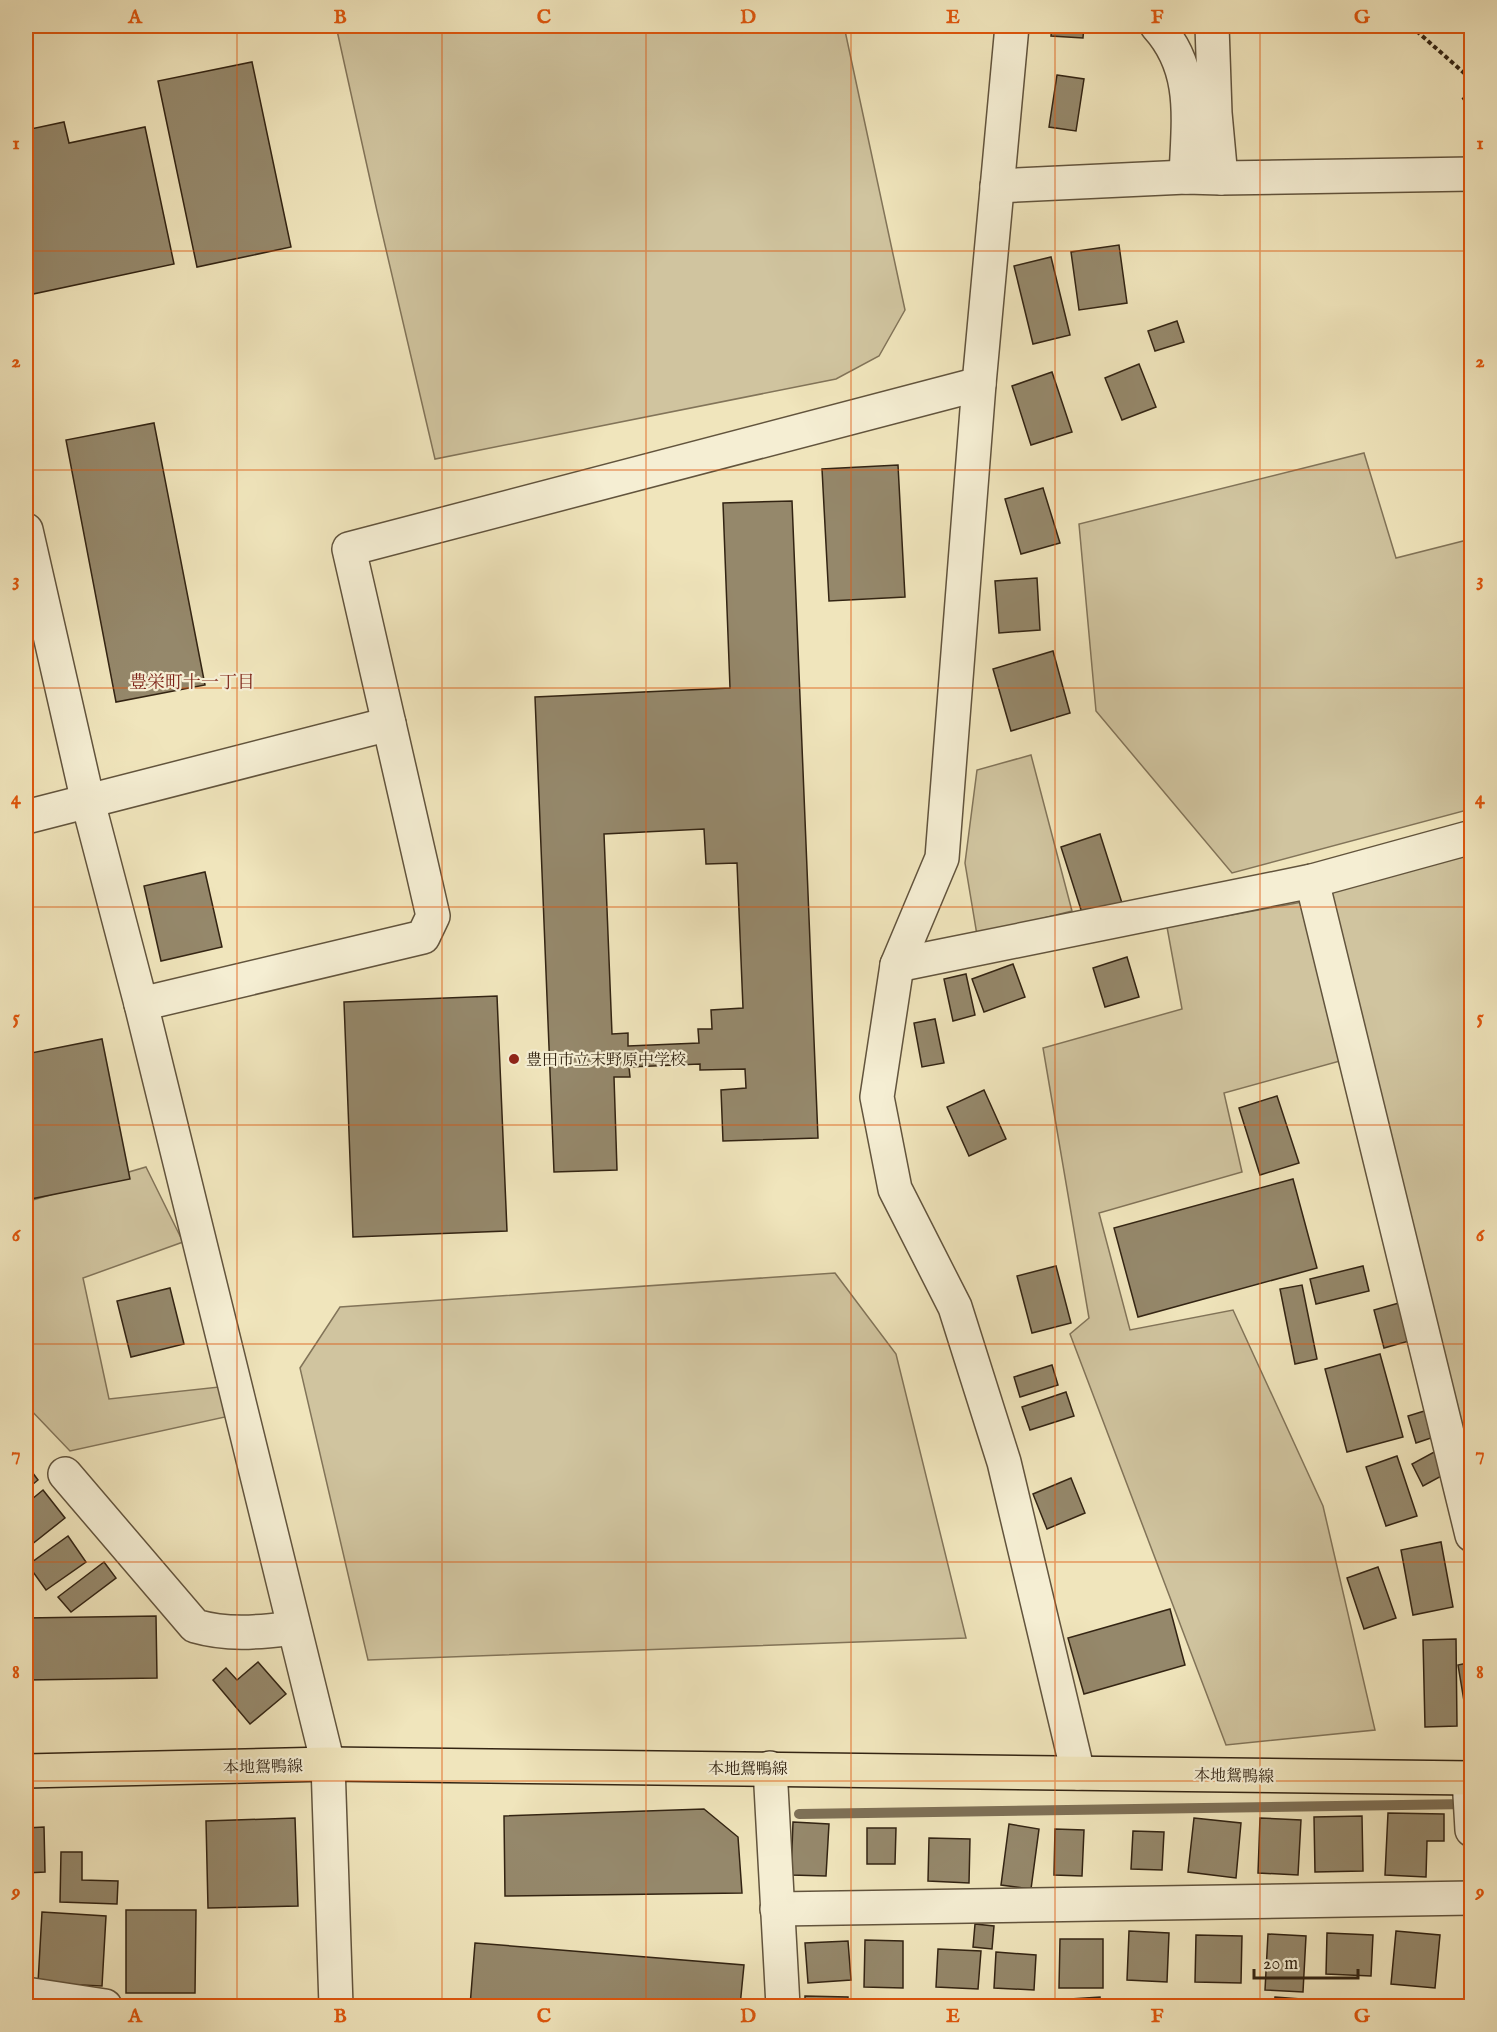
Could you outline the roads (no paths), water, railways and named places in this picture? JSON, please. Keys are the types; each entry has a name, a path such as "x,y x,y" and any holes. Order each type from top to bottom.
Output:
{"main road":[{"name":"本地鴛鴨線","path":"26,1771 328,1764 1471,1778"}],"street":[{"path":"1012,26 979,384 942,858 897,966 877,1097 895,1189 954,1307 1004,1462 1078,1773"},
{"path":"1156,26 1170,41 1181,64 1189,98 1186,177"},
{"path":"1212,26 1215,113 1221,178"},
{"path":"997,186 1186,177 1472,174"},
{"path":"141,1004 423,937 433,916 349,549 979,384"},
{"path":"26,530 88,802 141,1004 328,1764 336,2007"},
{"path":"26,817 389,724"},
{"path":"897,966 1312,881 1472,837"},
{"path":"1312,881 1472,1534"},
{"path":"65,1474 195,1626 217,1632 252,1633 294,1628"},
{"path":"770,1768 783,2007"},
{"path":"1471,1778 1472,1830"},
{"path":"777,1909 1472,1898"},
{"path":"26,1994 105,2007"}],"waterway":[{"path":"799,1814 1468,1804"}],"place":[{"name":"豊田市立末野原中学校","path":"514,1059"}],"district":[{"name":"豊栄町十一丁目","path":"192,682"}]}
